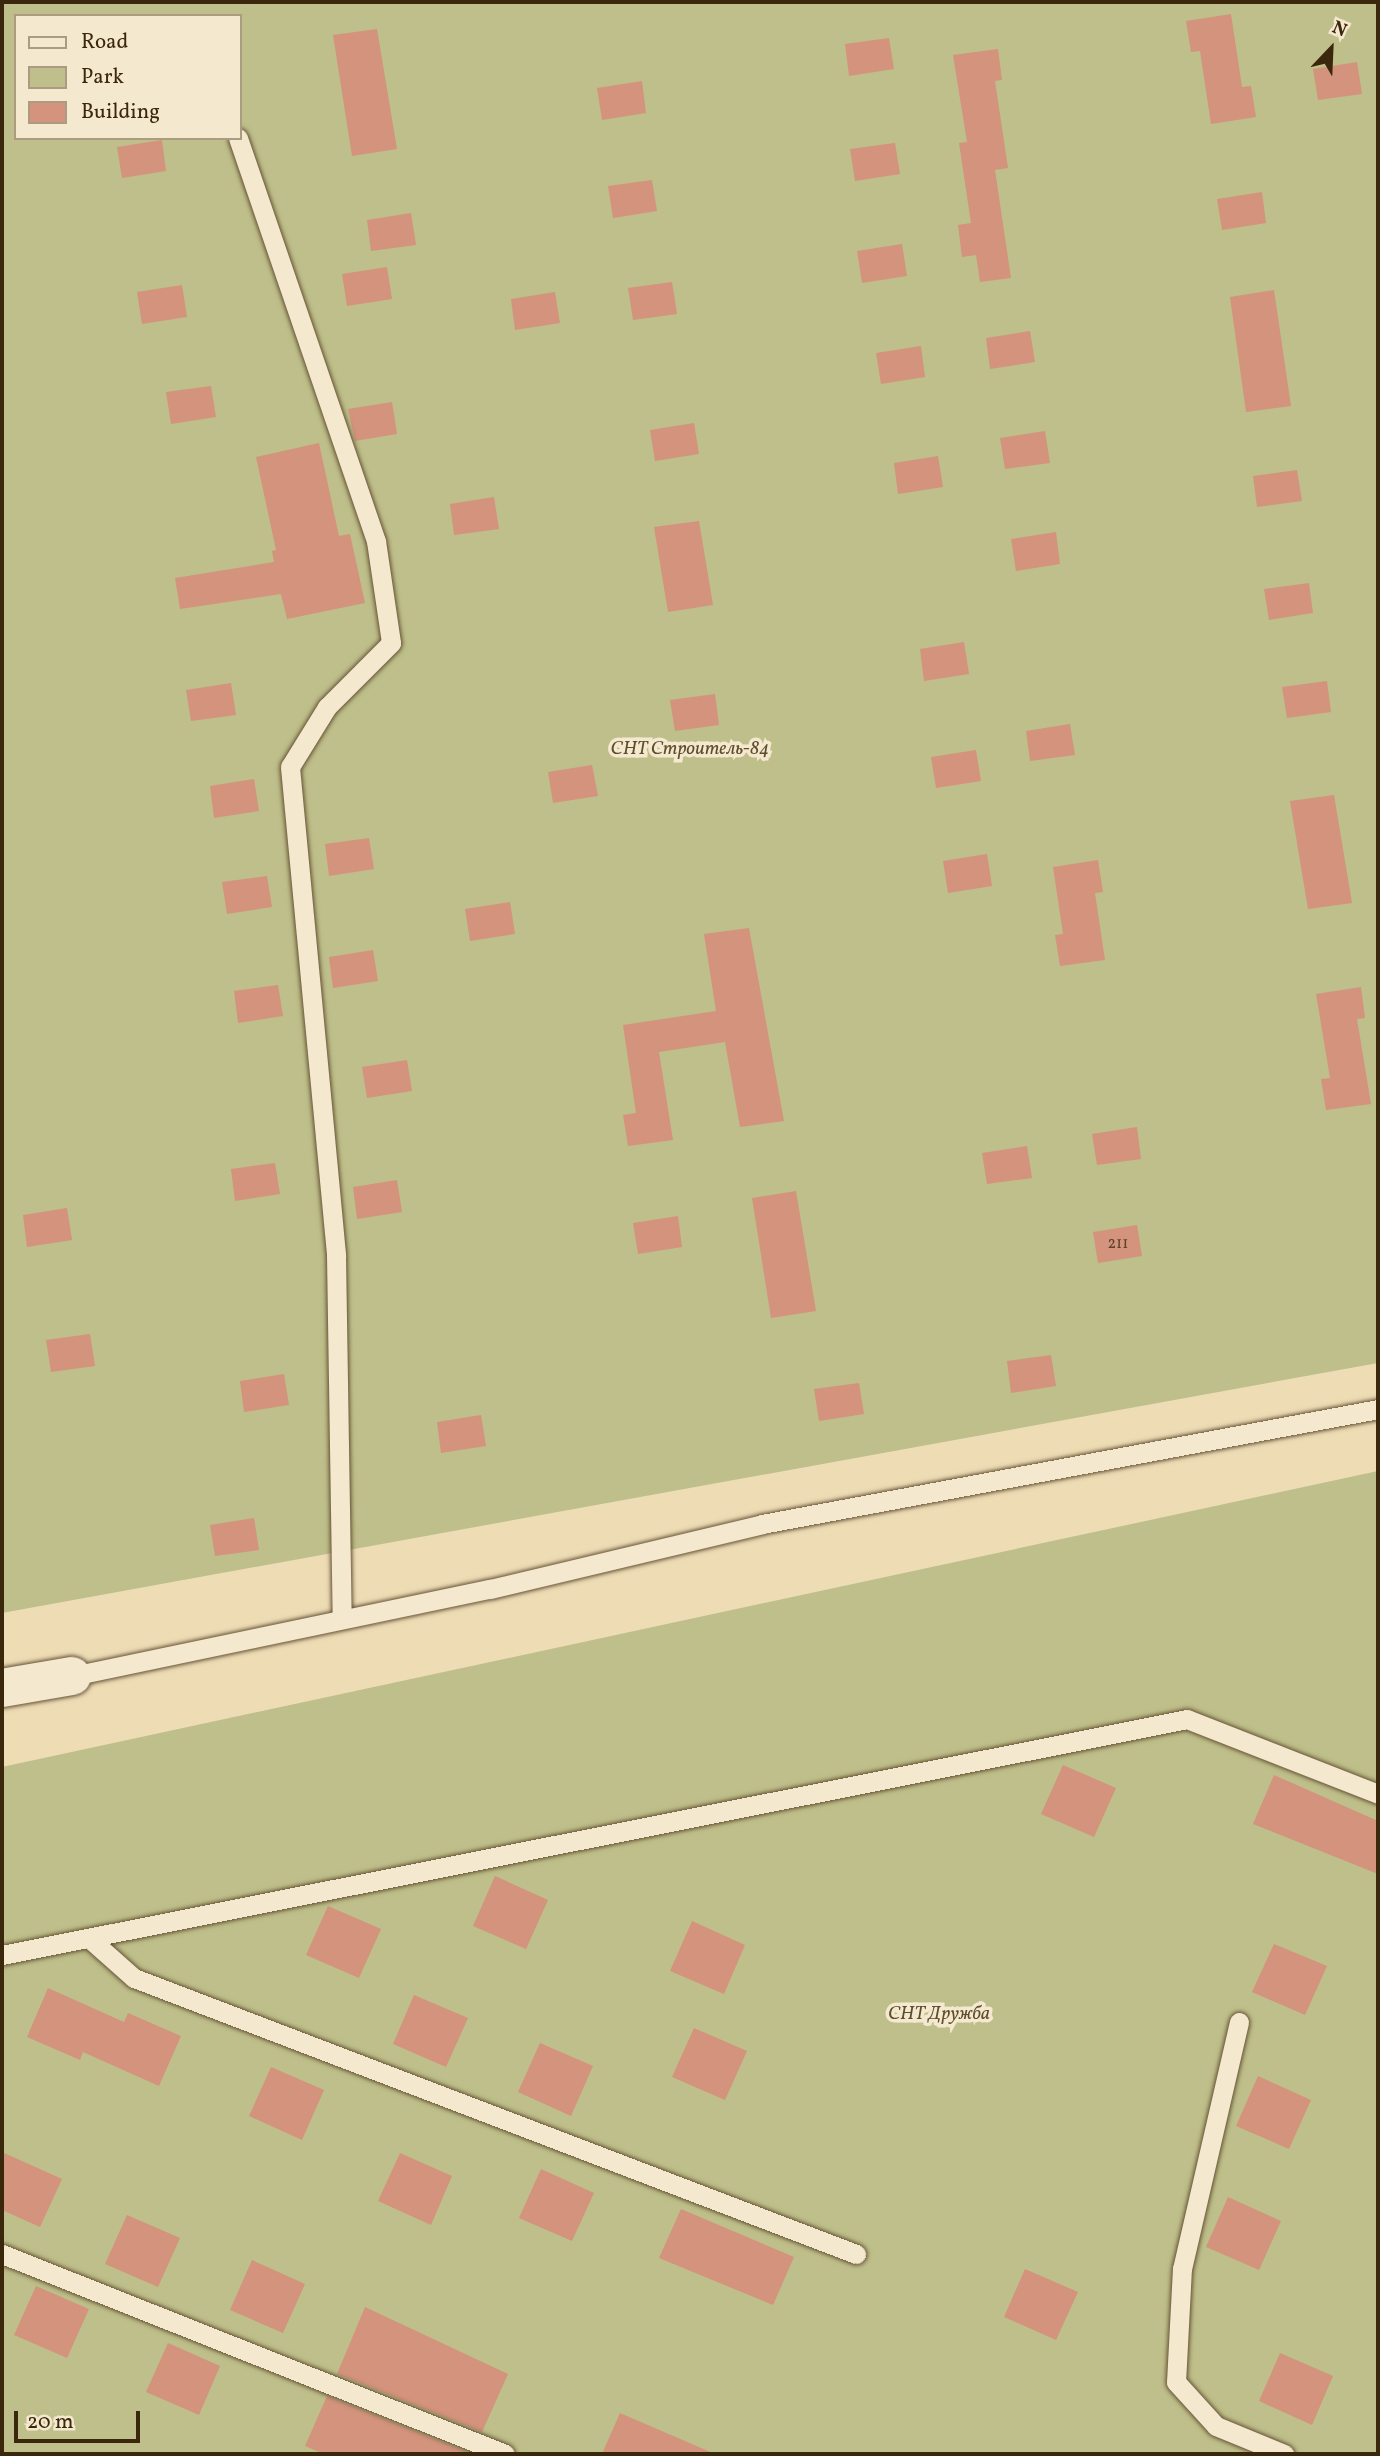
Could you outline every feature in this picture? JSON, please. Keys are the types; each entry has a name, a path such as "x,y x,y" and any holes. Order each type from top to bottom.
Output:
{"street":[{"path":"2,1688 72,1676"}],"lane":[{"path":"239,140 376,541 391,643 327,707 290,767 336,1255 342,1619"},
{"path":"72,1676 342,1619 762,1524 1378,1409"},
{"path":"2,1955 91,1940 1187,1719 1378,1794"},
{"path":"91,1940 134,1978 856,2254"},
{"path":"1239,2022 1182,2268 1176,2382 1216,2426 1284,2454"},
{"path":"2,2254 505,2454"}],"green space":[{"name":"СНТ Строитель-84","path":"2,2 1378,2 1378,1363 2,1613"},
{"name":"СНТ Дружба","path":"1378,1471 1378,2454 2,2454 2,1767"}],"building":[{"path":"1231,14 1242,87 1251,86 1256,117 1211,124 1200,51 1191,52 1186,21"},
{"path":"377,29 397,149 352,156 333,35"},
{"path":"889,38 894,69 849,76 845,44"},
{"path":"998,49 1002,80 995,81 1008,168 995,170 1011,278 980,282 976,255 962,257 958,225 971,223 959,143 967,142 953,55"},
{"path":"1357,62 1362,94 1318,100 1313,69"},
{"path":"642,81 646,113 602,120 597,88"},
{"path":"162,140 166,171 122,178 117,147"},
{"path":"895,143 900,174 855,181 850,149"},
{"path":"652,180 657,211 613,218 608,186"},
{"path":"1262,192 1266,223 1222,230 1217,199"},
{"path":"411,213 416,245 371,251 367,220"},
{"path":"902,244 907,276 862,283 857,251"},
{"path":"387,267 392,299 347,306 342,274"},
{"path":"672,282 677,314 633,320 628,288"},
{"path":"182,285 187,317 142,324 137,292"},
{"path":"1274,290 1291,406 1246,412 1230,297"},
{"path":"555,292 560,323 515,330 511,299"},
{"path":"1030,331 1035,362 990,369 986,338"},
{"path":"921,346 925,377 881,384 876,353"},
{"path":"211,386 216,417 171,424 166,392"},
{"path":"392,402 397,434 355,441 348,409"},
{"path":"694,423 699,454 655,461 650,430"},
{"path":"1045,431 1050,463 1005,469 1000,438"},
{"path":"319,443 339,536 350,534 365,603 287,619 281,594 180,609 175,578 274,562 272,551 276,550 256,457"},
{"path":"938,456 943,487 898,494 894,463"},
{"path":"1297,470 1302,501 1257,507 1253,476"},
{"path":"494,497 499,529 454,535 450,504"},
{"path":"699,521 713,605 668,612 654,527"},
{"path":"1056,532 1060,564 1016,571 1011,539"},
{"path":"1309,583 1313,613 1269,620 1264,589"},
{"path":"964,642 969,674 924,681 920,649"},
{"path":"1327,681 1331,712 1287,718 1282,687"},
{"path":"231,683 236,715 191,721 186,690"},
{"path":"715,694 719,725 675,731 670,700"},
{"path":"1070,724 1075,755 1030,761 1026,731"},
{"path":"976,750 981,781 936,788 931,757"},
{"path":"592,765 598,796 553,803 548,772"},
{"path":"254,779 259,811 214,818 210,786"},
{"path":"1334,795 1352,903 1308,909 1290,801"},
{"path":"369,838 374,869 329,876 325,844"},
{"path":"987,854 992,886 948,893 943,861"},
{"path":"1098,860 1103,892 1095,893 1105,960 1060,966 1055,935 1063,934 1053,867"},
{"path":"267,876 272,907 227,914 222,882"},
{"path":"510,902 515,934 470,941 465,909"},
{"path":"749,928 784,1121 740,1127 725,1042 659,1052 673,1140 628,1146 623,1115 636,1113 623,1025 716,1011 704,934"},
{"path":"373,950 378,981 333,988 329,957"},
{"path":"278,985 283,1016 238,1023 234,991"},
{"path":"1361,987 1365,1018 1357,1019 1371,1104 1326,1110 1321,1079 1330,1078 1316,994"},
{"path":"407,1060 412,1091 367,1098 362,1067"},
{"path":"1137,1127 1141,1159 1097,1165 1092,1134"},
{"path":"1027,1146 1032,1178 987,1184 982,1153"},
{"path":"275,1163 280,1194 235,1201 231,1169"},
{"path":"397,1180 402,1212 357,1219 353,1187"},
{"path":"796,1191 816,1311 771,1318 752,1198"},
{"path":"67,1208 72,1240 27,1247 23,1215"},
{"path":"678,1216 682,1247 638,1254 633,1223"},
{"path":"1137,1225 1142,1256 1098,1263 1093,1232"},
{"path":"90,1334 95,1366 51,1372 46,1340"},
{"path":"1051,1355 1056,1386 1011,1393 1007,1361"},
{"path":"284,1374 289,1405 244,1412 240,1381"},
{"path":"859,1383 864,1414 819,1421 814,1389"},
{"path":"481,1415 486,1446 441,1453 437,1422"},
{"path":"254,1518 259,1550 215,1556 210,1525"},
{"path":"1063,1765 1116,1788 1094,1837 1041,1814"},
{"path":"1274,1775 1378,1821 1378,1874 1253,1824"},
{"path":"495,1876 548,1900 526,1949 473,1926"},
{"path":"328,1906 381,1929 359,1978 306,1955"},
{"path":"692,1921 745,1945 724,1994 670,1971"},
{"path":"1274,1944 1327,1966 1305,2015 1252,1992"},
{"path":"48,1988 124,2022 128,2013 181,2036 159,2086 83,2052 80,2060 27,2037"},
{"path":"414,1995 468,2018 446,2067 393,2044"},
{"path":"694,2028 747,2051 725,2100 672,2077"},
{"path":"540,2043 593,2066 571,2116 518,2092"},
{"path":"271,2067 324,2090 302,2140 249,2116"},
{"path":"1258,2076 1311,2100 1289,2149 1236,2126"},
{"path":"2,2152 62,2179 40,2227 2,2210"},
{"path":"400,2153 452,2176 431,2225 378,2201"},
{"path":"541,2169 594,2193 572,2241 519,2218"},
{"path":"1228,2197 1281,2221 1259,2270 1206,2247"},
{"path":"681,2209 794,2257 773,2305 659,2258"},
{"path":"127,2215 180,2238 158,2287 105,2264"},
{"path":"252,2260 305,2284 283,2333 230,2310"},
{"path":"1025,2269 1078,2292 1056,2340 1004,2317"},
{"path":"36,2286 89,2309 67,2358 14,2335"},
{"path":"365,2307 508,2374 482,2432 337,2374"},
{"path":"168,2343 220,2366 199,2415 146,2392"},
{"path":"1280,2353 1333,2376 1312,2425 1259,2401"},
{"path":"327,2396 472,2454 324,2454 305,2446"},
{"path":"620,2413 715,2454 602,2454"}]}
